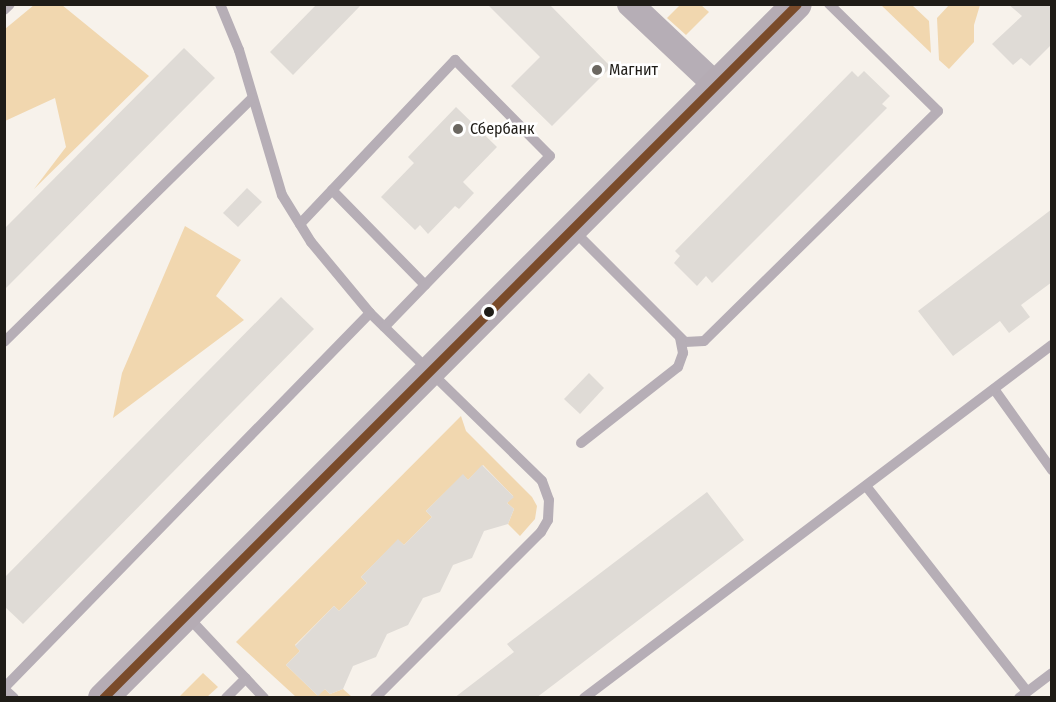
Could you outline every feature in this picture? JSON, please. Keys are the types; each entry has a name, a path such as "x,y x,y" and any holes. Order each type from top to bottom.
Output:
{"main road":[{"path":"104,698 797,4"}],"street":[{"path":"630,4 716,86"}],"lane":[{"path":"4,10 10,4"},
{"path":"220,4 282,195 300,224 370,313 542,481 550,510 541,532 375,698"},
{"path":"571,228 680,338 691,344 704,341 938,111 829,4"},
{"path":"300,224 456,60 550,156 384,327"},
{"path":"4,342 252,98"},
{"path":"332,190 425,285"},
{"path":"14,698 4,688 370,313"},
{"path":"581,443 678,367 683,353 680,338"},
{"path":"584,698 1052,345"},
{"path":"994,389 1052,470"},
{"path":"866,486 1023,694 1052,673"},
{"path":"185,615 264,698"},
{"path":"226,698 246,678"}],"shaded area":[{"path":"681,4 701,5 709,12 686,35 667,18"},
{"path":"950,4 980,5 974,25 974,42 949,69 939,60 937,18"},
{"path":"34,5 62,5 149,76 34,189 66,147 55,98 5,121 5,29"},
{"path":"881,5 912,5 929,21 931,53"},
{"path":"185,226 241,260 216,296 244,320 113,418 122,373"},
{"path":"461,416 466,431 532,497 537,506 535,519 520,536 508,524 514,509 507,503 513,496 483,465 468,480 463,475 426,511 432,517 404,545 398,540 361,577 367,583 339,611 334,606 295,645 300,651 286,665 317,695 325,689 330,694 343,689 352,697 296,697 236,642"},
{"path":"203,673 218,687 207,697 179,697"}],"building":[{"path":"317,4 362,4 293,75 270,52"},
{"path":"487,4 549,4 611,67 552,126 511,86 540,57"},
{"path":"1008,4 1052,4 1052,44 1030,66 1021,58 1013,65 992,44 1022,16"},
{"path":"184,48 215,78 4,290 4,229"},
{"path":"852,71 858,77 864,71 890,96 882,104 887,108 712,283 706,276 697,286 674,263 680,256 675,251"},
{"path":"456,107 497,147 463,182 474,193 459,209 455,206 428,234 420,225 415,230 381,197 414,163 408,157"},
{"path":"247,188 262,202 238,227 223,213"},
{"path":"1052,209 1052,282 1021,305 1030,317 1009,333 1000,321 953,356 918,311"},
{"path":"281,297 314,329 23,624 4,606 4,578"},
{"path":"589,373 604,388 580,414 564,399"},
{"path":"482,465 514,497 507,503 514,509 508,524 484,531 472,558 453,565 440,592 423,598 408,625 387,634 376,657 353,666 343,689 330,694 325,689 318,696 286,665 300,651 295,646 334,606 339,611 367,583 361,577 398,539 404,545 432,517 426,511 463,474 468,480"},
{"path":"707,492 744,540 536,698 454,698 514,652 507,644"}],"transit line":[{"path":"103,698 797,4"}],"place":[{"name":"Магнит","path":"597,70"},
{"name":"Сбербанк","path":"458,129"}]}
